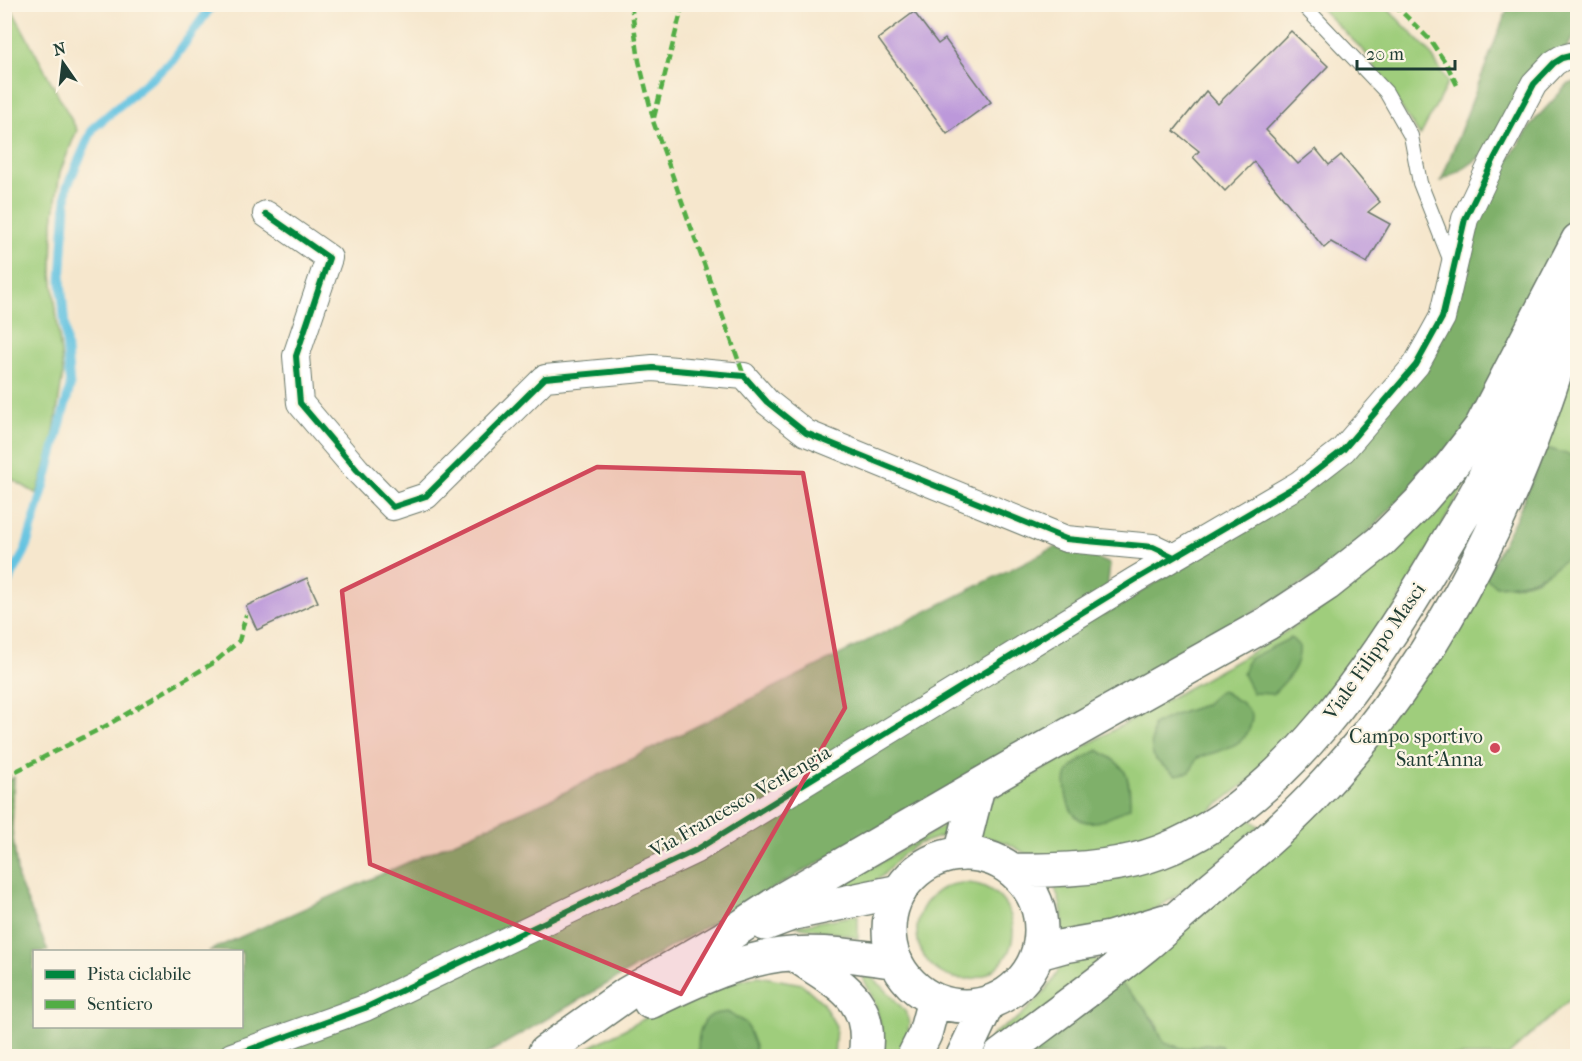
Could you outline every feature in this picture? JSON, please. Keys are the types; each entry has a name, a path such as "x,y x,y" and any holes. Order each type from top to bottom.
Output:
{"main road":[{"path":"541,1054 628,993 724,938 783,899 1268,623 1327,584 1380,542 1418,504 1451,466 1480,427 1578,240"},
{"name":"Viale Filippo Masci","path":"1012,870 1036,871 1115,864 1160,852 1207,830 1282,770 1366,669 1409,606 1484,479 1578,255"},
{"name":"Viale Filippo Masci","path":"1000,1056 1145,946 1242,862 1310,800 1361,742 1441,628 1479,560 1510,494 1563,349 1578,295"},
{"path":"961,854 978,787"},
{"path":"961,854 979,855 997,861 1012,870 1026,883 1041,917 1042,935 1039,953 1031,970 1020,984 1005,996 988,1004 970,1007 951,1005 934,1000 918,991 905,977 896,962 890,944 889,926 892,908 900,891 911,877 926,865 961,854"},
{"path":"724,938 795,913 900,891"},
{"name":"Viale Filippo Masci","path":"1039,953 1110,938 1179,916"},
{"path":"541,1054 672,992 719,972 760,959 794,954 836,954 896,962"},
{"path":"794,954 815,970 831,977 854,998 866,1031 865,1056"},
{"path":"914,1056 925,1034 934,1000"},
{"path":"963,1056 988,1004"}],"street":[{"name":"Via Francesco Verlengia","path":"232,1056 365,1008 696,850 1174,557 1299,484 1343,450 1416,365 1442,318 1465,219 1494,159 1534,84 1548,68 1572,51"},
{"path":"266,214 329,258 296,356 300,404 357,470 393,507 426,496 545,378 653,368 744,375 767,402 816,437 1066,539 1153,547 1174,557"}],"lane":[{"path":"1302,4 1386,92 1401,118 1411,136 1420,183 1454,269"}],"highlighted area":[{"path":"597,467 803,473 845,708 681,994 370,864 342,591"}],"green space":[{"path":"9,4 77,130 60,172 53,222 52,274 63,373 52,444 37,494 5,475 4,5"},
{"path":"1317,5 1384,5 1428,50 1448,82 1420,136 1364,51"},
{"path":"1509,5 1577,5 1577,33 1494,147 1441,181"},
{"path":"1577,82 1577,234 1481,416 1337,564 483,1056 5,1056 4,783 14,777 12,829 18,879 48,950 33,950 33,1028 243,1028 243,950 211,950 557,796 1055,547 1092,556 1110,564 1104,615 1258,519 1360,449 1475,227 1490,187 1535,120 1569,83"},
{"path":"1577,358 1577,457 1546,448"},
{"path":"1546,448 1577,457 1577,550 1558,565 1531,580 1496,586 1485,577 1517,516"},
{"path":"1472,463 1475,467 1386,624 1278,758 1194,823 1132,846 1049,855 1026,854 1007,843 978,835 948,834 918,844 902,855 882,876 867,886 828,893 1306,619 1371,571 1400,545 1429,515"},
{"name":"Campo sportivo Sant'Anna","path":"1577,550 1577,993 1507,1056 1393,1056 1391,1054 1387,1056 1225,1056 1221,1046 1205,1044 1185,1049 1164,1043 1155,1021 1118,981 1256,870 1485,577 1514,586 1536,580"},
{"path":"1291,638 1299,646 1298,660 1292,673 1273,694 1253,693 1243,674 1248,659"},
{"path":"1221,690 1242,703 1252,714 1247,734 1226,749 1197,758 1190,772 1176,775 1156,760 1153,755 1153,725 1204,705"},
{"path":"1098,750 1115,761 1125,772 1129,786 1130,807 1103,820 1085,822 1072,811 1067,799 1065,779 1076,764"},
{"path":"1248,818 1259,826 1214,866 1164,904 1129,921 1061,934 1062,915 1054,885"},
{"path":"965,883 983,887 999,897 1009,913 1013,931 1009,949 999,965 983,975 965,979 947,975 931,965 921,949 917,931 921,913 931,897 947,887"},
{"path":"858,915 858,939 794,926"},
{"path":"1086,956 1107,963 983,1056 979,1056 994,1033 1017,1019 1038,999 1052,982 1063,961"},
{"path":"867,974 883,987 905,1011 909,1021 908,1034 898,1056 881,1056 882,1036 878,1016 863,978"},
{"path":"758,976 802,984 822,1002 836,1026 834,1056 573,1056 659,1011 719,985"},
{"path":"1118,981 1145,1009 1164,1043 1185,1049 1205,1044 1221,1046 1225,1056 1014,1056"},
{"path":"727,1012 746,1023 755,1046 754,1056 699,1056 701,1028 707,1018 713,1014"}],"building":[{"path":"914,12 938,44 945,39 991,102 947,134 878,39"},
{"path":"1291,31 1328,66 1266,130 1298,164 1316,149 1329,165 1341,155 1380,202 1368,212 1390,224 1367,263 1331,242 1324,248 1254,162 1225,191 1193,157 1199,151 1174,131 1206,91 1218,104"},
{"path":"307,578 318,602 257,630 246,606"}],"waterway":[{"path":"4,590 25,551 70,387 61,281 67,187 93,128 172,61 213,4"}],"marked path":[{"path":"631,4 639,61 653,118"},
{"path":"683,4 653,121 744,376"},
{"path":"1394,4 1431,41 1458,87"},
{"path":"4,777 104,727 215,662 239,641 246,615"}],"cycle path":[{"path":"232,1056 365,1008 696,850 1135,580 1299,484 1343,450 1416,365 1442,318 1465,219 1494,159 1534,84 1554,63 1562,58 1578,54"},
{"path":"266,214 329,258 296,356 300,403 357,470 393,507 426,496 545,378 653,368 744,376 767,402 806,433 1066,539 1153,547 1174,557"}],"place":[{"name":"Campo sportivo Sant'Anna","path":"1495,748"}]}
